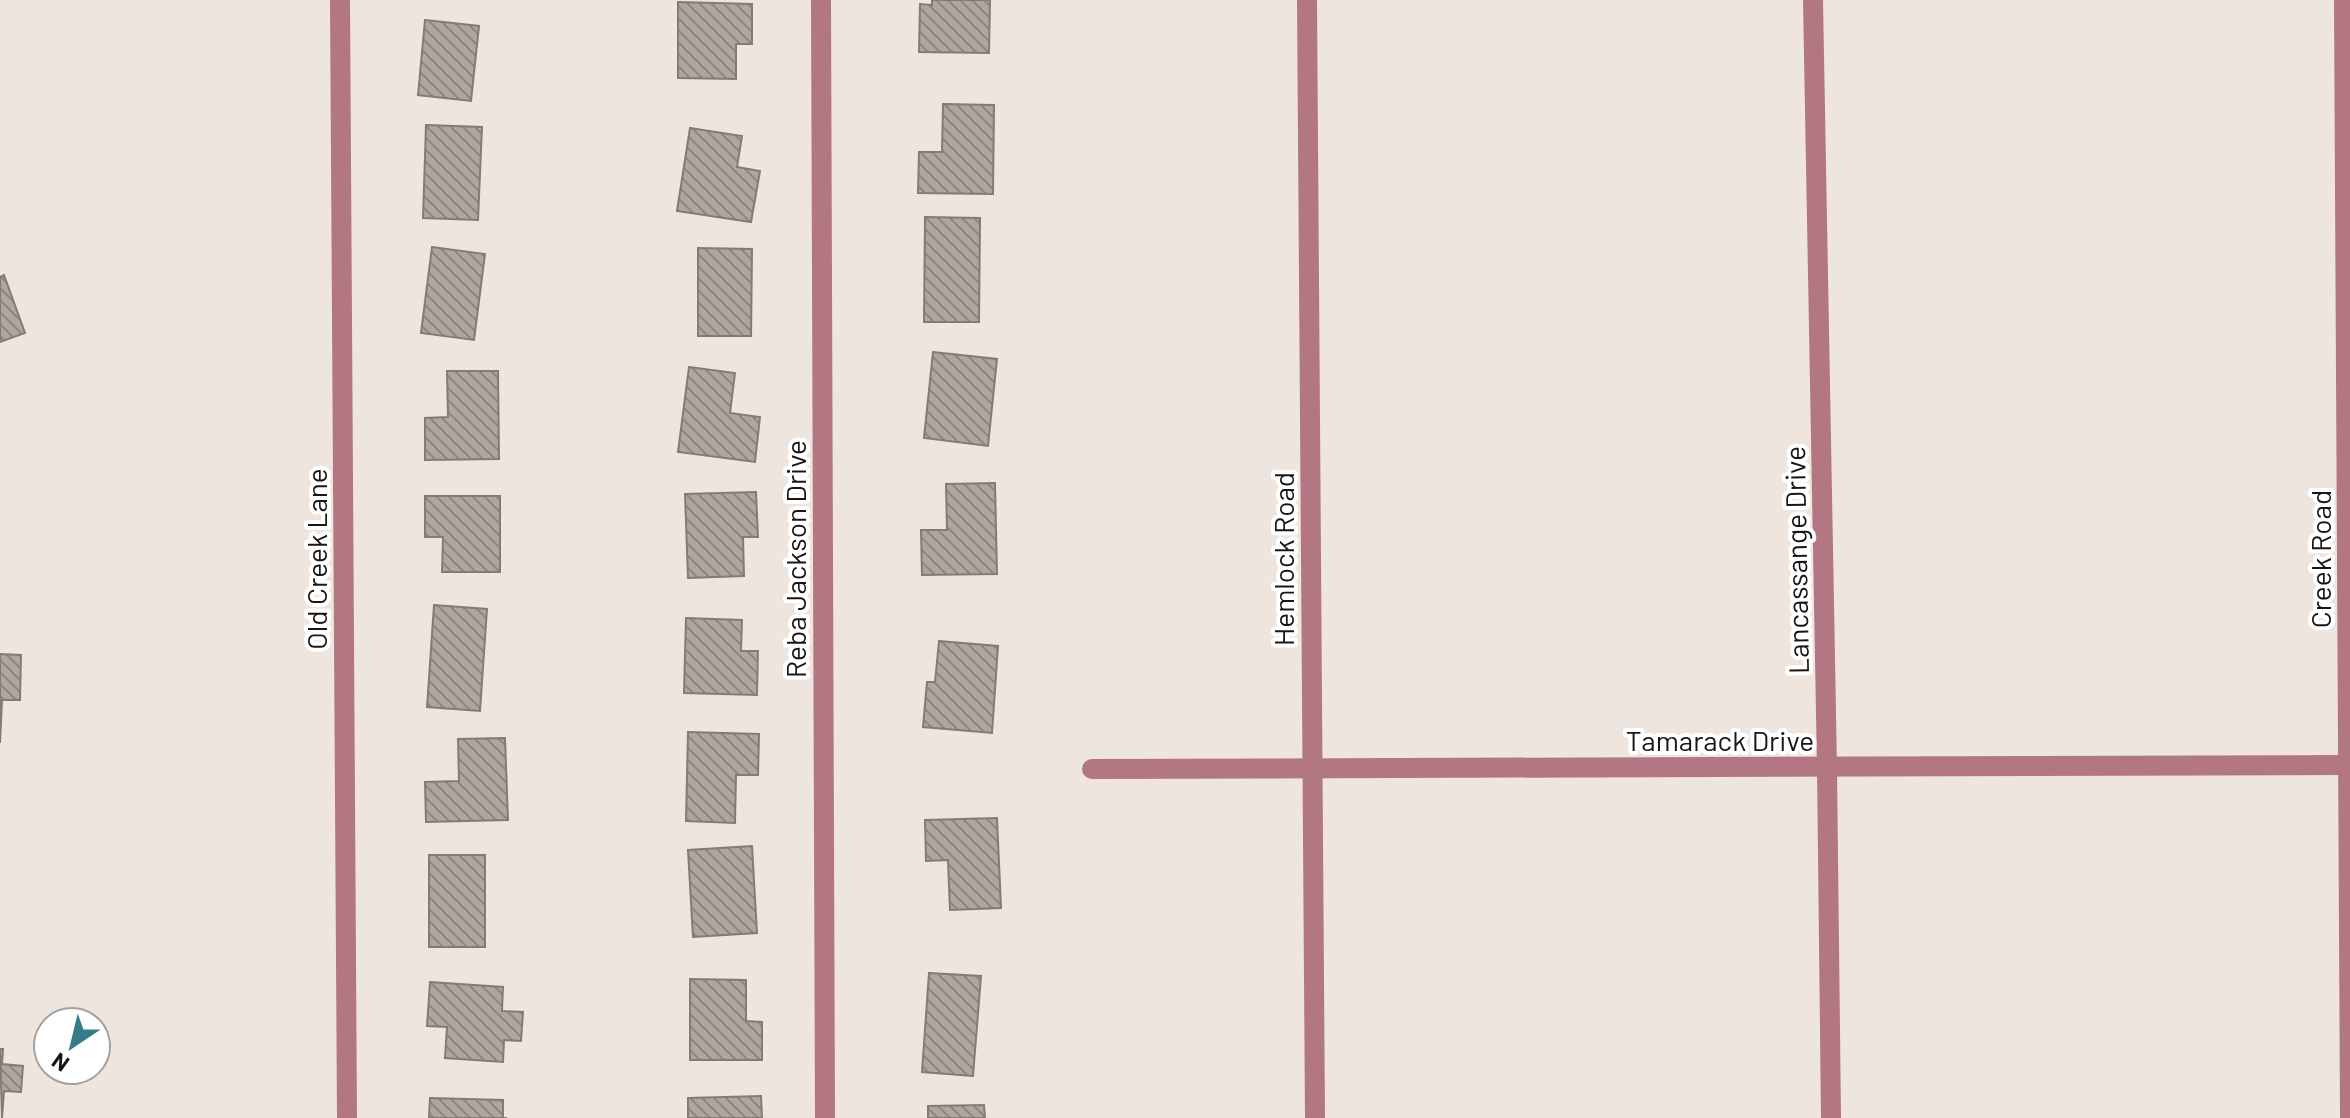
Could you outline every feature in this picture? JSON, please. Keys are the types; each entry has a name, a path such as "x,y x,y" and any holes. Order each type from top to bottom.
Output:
{"street":[{"name":"Old Creek Lane","path":"340,0 347,1118"},
{"name":"Reba Jackson Drive","path":"821,0 825,1118"},
{"name":"Hemlock Road","path":"1307,0 1315,1118"},
{"name":"Lancassange Drive","path":"1813,0 1831,1118"},
{"name":"Creek Road","path":"2344,0 2349,273 2350,1118"},
{"name":"Tamarack Drive","path":"1092,769 2349,765"}],"building":[{"path":"932,0 990,0 989,53 919,52 920,4 932,5"},
{"path":"678,2 752,4 752,44 736,44 736,79 678,78"},
{"path":"425,20 479,26 471,101 418,95"},
{"path":"943,104 994,105 993,194 918,193 919,152 942,152"},
{"path":"426,125 482,127 478,220 423,218"},
{"path":"690,128 742,136 737,167 760,171 751,222 677,211"},
{"path":"925,217 980,218 979,322 924,322"},
{"path":"432,247 485,254 474,340 421,333"},
{"path":"698,248 752,249 751,336 698,336"},
{"path":"4,275 25,333 0,342 0,277"},
{"path":"933,352 997,359 988,446 924,438"},
{"path":"689,367 735,373 730,413 760,417 755,462 678,452"},
{"path":"447,371 498,371 499,459 425,460 425,418 448,417"},
{"path":"995,483 997,574 922,575 921,530 947,530 946,484"},
{"path":"756,492 758,537 743,537 744,576 688,578 685,494"},
{"path":"425,496 500,496 500,572 442,572 443,537 425,537"},
{"path":"434,605 487,609 480,711 427,707"},
{"path":"686,618 742,620 741,651 758,651 757,695 684,693"},
{"path":"939,641 998,646 992,733 923,727 927,682 935,682"},
{"path":"0,654 21,655 20,700 2,700 0,743"},
{"path":"688,732 759,734 758,775 736,775 735,823 686,821"},
{"path":"505,738 508,820 426,822 425,782 459,781 458,739"},
{"path":"997,818 1001,908 950,910 948,860 926,861 925,820"},
{"path":"752,846 757,933 693,937 688,850"},
{"path":"429,855 485,855 485,947 429,947"},
{"path":"929,973 981,976 973,1076 922,1072"},
{"path":"690,979 746,980 746,1021 762,1022 762,1060 690,1060"},
{"path":"430,982 503,987 502,1011 523,1012 521,1041 504,1040 503,1062 445,1058 447,1027 427,1026"},
{"path":"0,1049 3,1049 2,1064 23,1066 21,1092 4,1091 2,1118"},
{"path":"761,1096 762,1118 688,1118 688,1098"},
{"path":"430,1098 503,1100 503,1118 429,1118"},
{"path":"984,1105 985,1118 928,1118 928,1106"}]}
